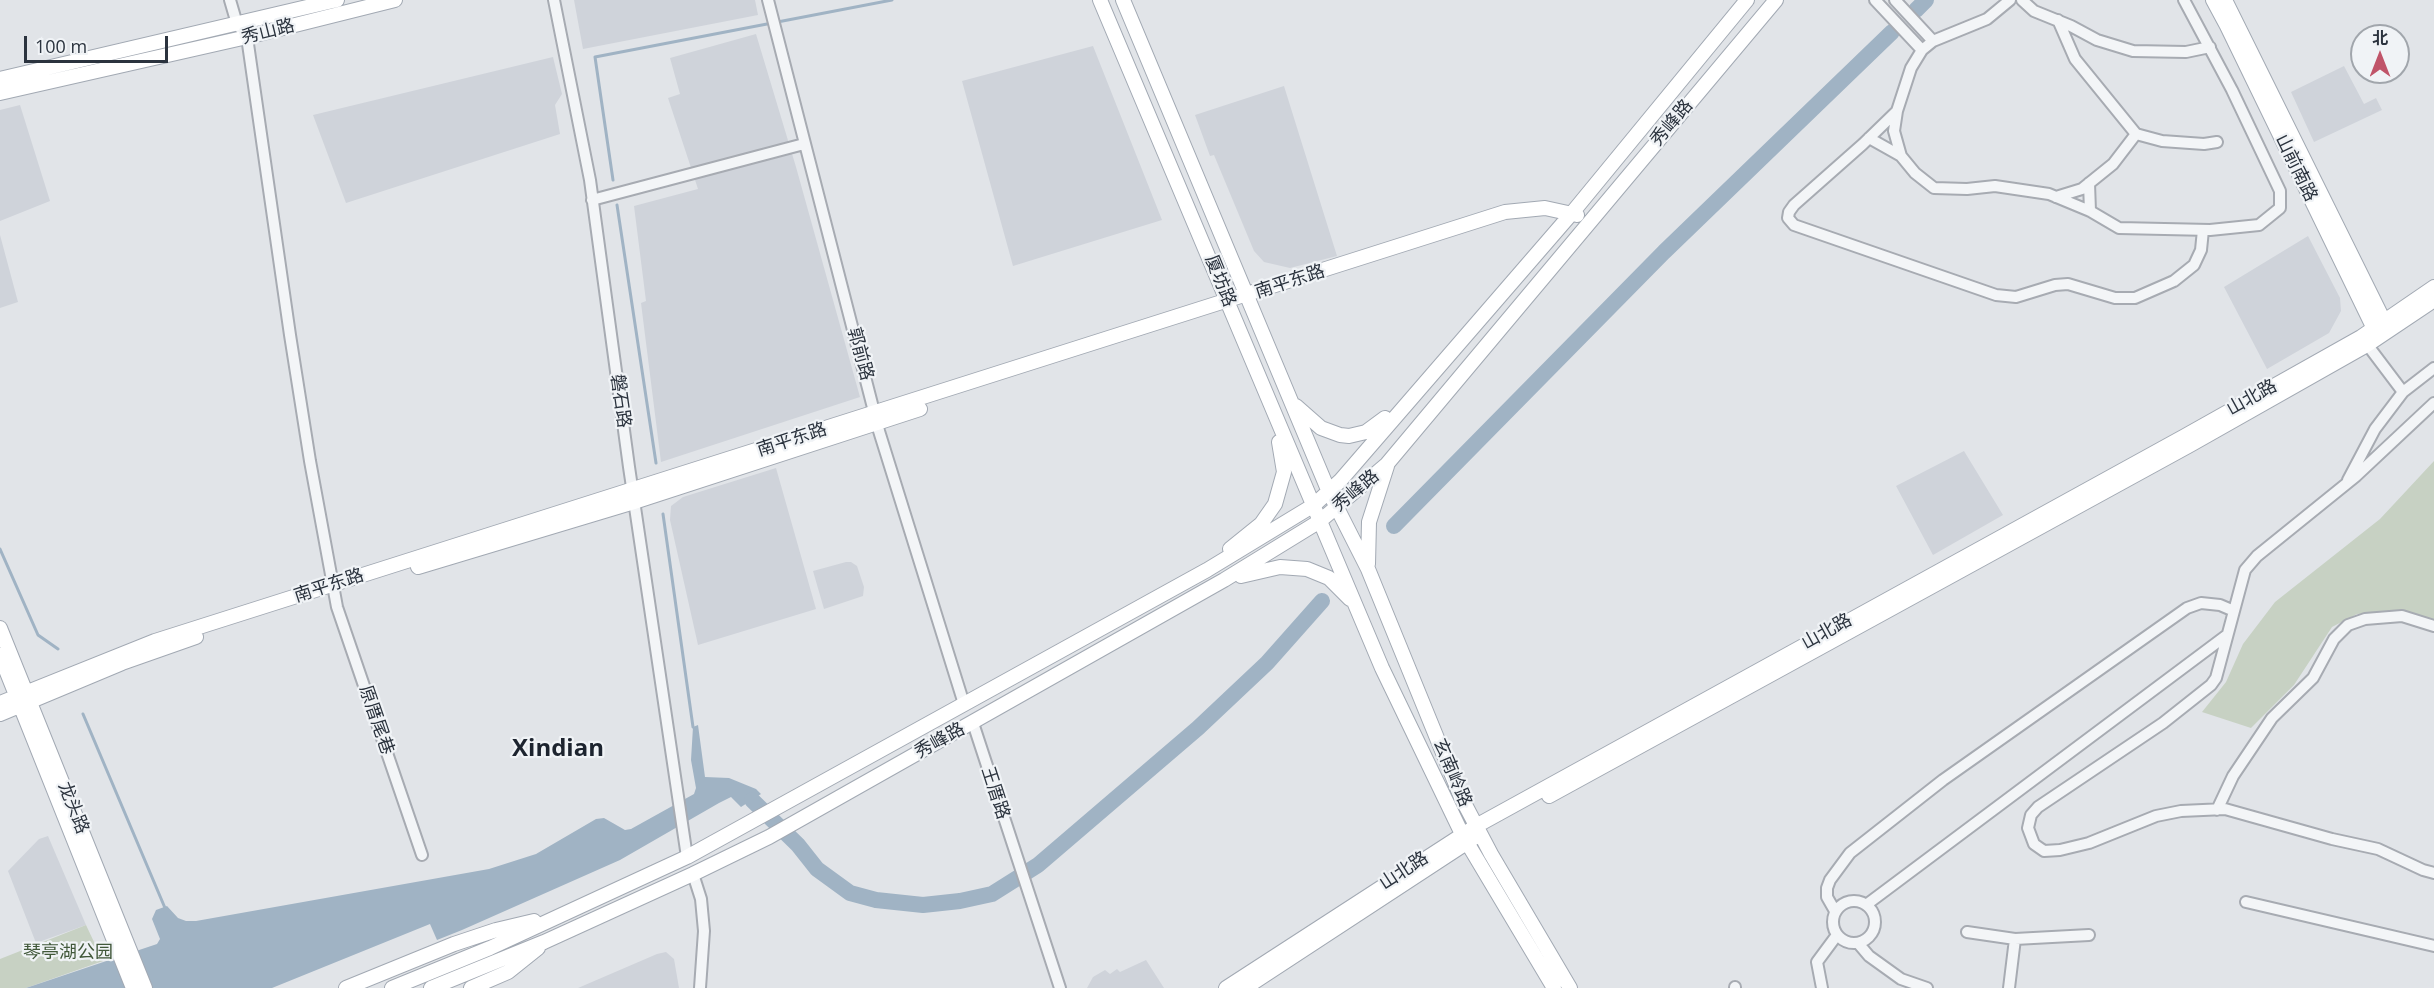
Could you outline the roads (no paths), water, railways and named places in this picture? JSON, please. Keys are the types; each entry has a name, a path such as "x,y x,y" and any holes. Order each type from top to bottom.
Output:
{"main road":[{"name":"秀山路","path":"0,79 337,0"},
{"name":"秀山路","path":"0,93 247,37 395,0"},
{"name":"厦坊路","path":"1100,0 1339,562"},
{"name":"厦坊路","path":"1123,0 1336,508 1362,543"},
{"name":"秀峰路","path":"565,914 687,858 781,807 1207,570 1314,506 1329,492 1569,216 1747,0"},
{"name":"秀峰路","path":"430,988 544,942 769,837 1224,580 1320,521 1388,464 1776,0"},
{"name":"山前南路","path":"2213,0 2376,333"},
{"name":"山前南路","path":"2225,0 2376,333"},
{"name":"南平东路","path":"0,703 23,699 334,588 633,496 1230,305 1505,212 1530,208 1569,216 1586,225"},
{"name":"山北路","path":"2376,333 2434,287"},
{"name":"山北路","path":"1226,988 1478,830 2434,300"},
{"path":"1293,403 1321,428 1328,432 1349,436 1376,427 1410,399"},
{"path":"1207,570 1261,524 1280,494 1284,464 1277,436 1275,414"},
{"path":"1362,543 1388,464"},
{"name":"玄南岭路","path":"1362,543 1368,569 1457,786 1478,830 1570,988"},
{"name":"玄南岭路","path":"1339,562 1382,668 1464,838 1554,988"},
{"path":"1224,580 1280,567 1307,569 1325,576 1340,586 1360,611"},
{"name":"龙头路","path":"0,628 23,699 118,935 145,988"},
{"name":"龙头路","path":"0,655 23,699"},
{"name":"南平东路","path":"0,714 23,699"},
{"name":"山北路","path":"1245,988 1464,838"},
{"path":"392,988 565,914"},
{"path":"346,988 464,940 565,914"},
{"name":"龙头路","path":"118,935 134,988"},
{"path":"471,988 508,972 525,961 544,942"}],"street":[{"path":"230,0 237,24 247,37"},
{"name":"磐石路","path":"554,0 592,200 687,858"},
{"name":"郭前路","path":"768,0 876,418 964,704"},
{"path":"1875,0 1922,50"},
{"path":"1895,0 1933,41"},
{"path":"2010,0 1988,19 1933,41 1922,50 1911,68 1897,111 1894,130 1901,156 1914,173 1934,188 1967,189 1995,186 2049,194 2090,211 2119,228 2203,230 2247,228 2259,225 2276,213 2281,203 2280,191 2210,47 2184,0"},
{"path":"2022,0 2034,10 2097,40 2133,51 2186,52 2210,47"},
{"path":"2058,20 2075,59 2136,134 2162,141 2205,144 2217,142"},
{"name":"原厝尾巷","path":"247,37 310,461 337,607 422,855"},
{"path":"1897,111 1794,205 1788,218 1794,225 1995,295 2016,297 2055,285 2068,284 2115,298 2135,298 2174,281 2194,265 2201,250 2203,230"},
{"path":"2056,197 2082,189 2113,164 2136,134"},
{"path":"1869,138 1901,156"},
{"path":"592,200 804,144"},
{"path":"2089,183 2090,211"},
{"path":"2376,333 2403,392"},
{"path":"2345,485 2375,429 2403,392 2434,368"},
{"path":"2434,403 2345,485 2257,556 2245,570 2216,678 2211,685 2163,723 2038,807 2031,815 2028,828 2034,843 2044,850 2060,850 2089,843 2156,816 2181,811 2224,809 2332,839 2379,849 2434,873"},
{"path":"1835,911 1827,897 1827,888 1830,880 1850,853 1943,780 2187,608 2201,603 2220,605 2234,611"},
{"path":"2217,810 2233,776 2272,718 2313,678 2334,639 2348,625 2365,619 2402,616 2434,626"},
{"path":"1866,905 2227,635"},
{"name":"王厝路","path":"973,723 1060,988"},
{"path":"693,874 701,899 704,931 700,988"},
{"path":"1854,901 1866,905 1871,909 1875,918 1875,926 1871,935 1858,943 1847,943 1837,935 1832,921 1835,911 1846,902 1854,901"},
{"path":"2246,902 2434,946"},
{"path":"1967,932 2015,939 2089,935"},
{"path":"1822,988 1818,962 1837,935"},
{"path":"2009,988 2015,939"},
{"path":"1858,943 1869,956 1901,979 1927,988"}],"water":[{"path":"698,725 705,777 729,778 756,789 761,794 741,807 731,797 620,860 437,940 430,924 272,988 26,988 157,944 160,939 152,919 156,910 167,906 178,918 196,921 489,869 536,854 596,819 604,818 625,830 631,829 694,794 696,788 691,760 693,727"}],"waterway":[{"path":"613,180 595,57 892,0"},
{"path":"1916,10 1926,0"},
{"path":"1394,526 1664,252 1892,32"},
{"path":"617,205 656,463"},
{"path":"663,514 693,727"},
{"path":"0,549 38,635 58,649"},
{"path":"752,800 798,845 817,869 850,893 876,900 923,905 960,901 992,894 1038,865 1198,728 1267,663 1322,601"},
{"path":"83,714 165,908"}],"district":[{"name":"Xindian","path":"558,749"}],"park label":[{"name":"琴亭湖公园","path":"68,953"}]}
